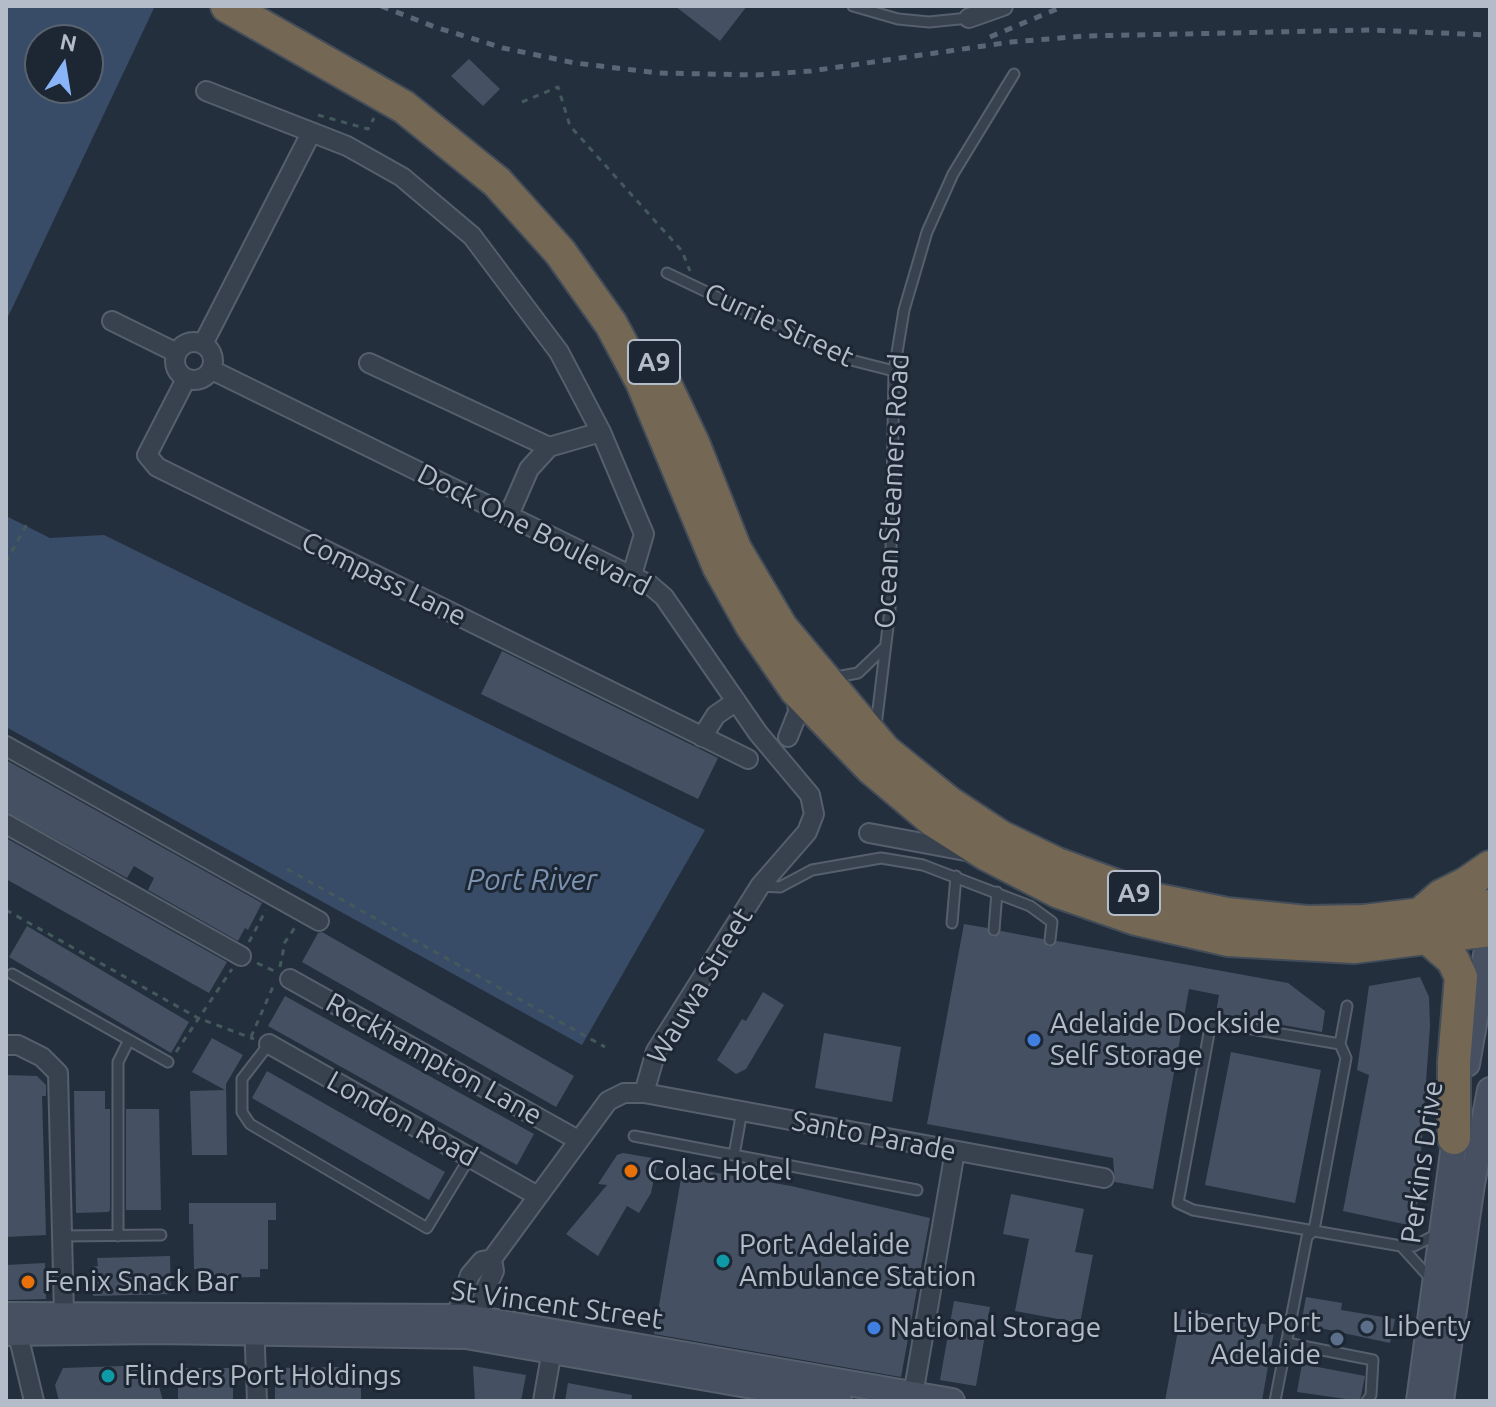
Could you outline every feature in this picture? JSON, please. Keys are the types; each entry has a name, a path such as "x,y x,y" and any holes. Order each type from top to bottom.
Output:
{"highway":[{"name":"A9","path":"227,6 419,96 509,166 576,239 635,322 693,443 735,549 781,627 806,680 871,768 934,821 986,854 1059,892 1136,919 1228,940 1354,947 1490,906"},
{"name":"A9","path":"263,6 331,54"},
{"name":"A9","path":"806,680 948,802 1001,837 1057,864 1152,899 1227,914 1307,922 1364,921 1490,931"},
{"path":"1454,1138 1454,1062 1461,977 1453,960 1425,927 1441,896 1490,867"}],"main road":[{"name":"Perkins Drive","path":"1419,1401 1454,1138 1490,931"},
{"name":"Perkins Drive","path":"1441,1401 1472,1184 1490,1090"},
{"name":"St Vincent Street","path":"11,1324 64,1314 254,1325"},
{"name":"St Vincent Street","path":"11,1324 467,1326 913,1398 952,1401"},
{"name":"St Vincent Street","path":"467,1326 552,1350 839,1401"}],"street":[{"path":"969,18 1003,6"},
{"path":"206,91 347,146 402,177 472,236 559,352 601,432 644,534 632,575"},
{"path":"203,344 311,133"},
{"path":"112,321 177,353"},
{"path":"203,344 214,360 212,370 205,377 186,379 178,372 177,353 184,345 203,344"},
{"path":"369,363 549,447"},
{"name":"Dock One Boulevard","path":"212,370 632,575 664,597 735,702 810,795 814,814 807,832 760,886"},
{"name":"Compass Lane","path":"186,379 147,455 157,467 748,759"},
{"path":"509,515 529,469 549,447 601,432"},
{"path":"788,737 806,680"},
{"path":"702,737 716,715 735,702"},
{"path":"6,746 319,921"},
{"path":"6,824 241,956"},
{"path":"869,833 986,854"},
{"name":"Wauwa Street","path":"467,1326 458,1310 463,1288 482,1261 492,1259 536,1195 608,1101 624,1093 644,1093 656,1051 760,886"},
{"name":"Rockhampton Lane","path":"290,979 578,1140"},
{"name":"London Road","path":"269,1044 536,1195"},
{"path":"6,1045 18,1045 42,1057 58,1073 64,1314"},
{"name":"Santo Parade","path":"644,1093 1104,1178"},
{"path":"913,1398 955,1151"},
{"path":"11,1324 34,1401"},
{"path":"254,1325 257,1401"},
{"path":"543,1401 552,1350"}],"lane":[{"path":"853,6 898,19 929,22 969,18"},
{"name":"Ocean Steamers Road","path":"879,745 875,720 893,567 894,371 904,310 927,232 953,174 1014,74"},
{"name":"Currie Street","path":"667,273 847,359 894,371"},
{"name":"Ocean Steamers Road","path":"806,680 849,677 885,647"},
{"path":"760,886 780,887 812,870 881,858 923,865 1030,906 1052,922 1050,940"},
{"path":"952,923 956,876"},
{"path":"994,930 997,892"},
{"path":"12,974 168,1062"},
{"path":"1275,1401 1307,1237 1314,1230 1346,1058 1340,1044 1347,1006"},
{"path":"1340,1044 1211,1022 1178,1203 1193,1210 1401,1246 1414,1246 1442,1231"},
{"path":"118,1236 118,1062 129,1040"},
{"path":"269,1044 242,1079 242,1112 250,1124 427,1228 470,1157"},
{"path":"734,1155 742,1111"},
{"path":"634,1136 917,1190"},
{"path":"62,1236 161,1235"},
{"path":"1401,1246 1420,1265 1434,1287"},
{"path":"1287,1343 1373,1360 1371,1395 1367,1401"}],"path":[{"path":"522,102 558,87 570,126 682,251 695,286"},
{"path":"311,113 368,129 374,117"},
{"path":"6,562 27,524"},
{"path":"287,869 605,1047"},
{"path":"168,1062 241,956 274,896"},
{"path":"6,910 198,1018 269,1044"},
{"path":"241,956 290,979"}],"water":[{"path":"6,6 155,6 6,321"},
{"name":"Port River","path":"6,516 50,538 104,535 705,830 582,1045 6,727"}],"building":[{"path":"675,6 747,6 720,41"},
{"path":"469,59 500,89 483,106 451,76"},
{"path":"502,651 718,758 698,799 481,694"},
{"path":"6,760 262,903 248,930 245,928 238,941 148,890 154,878 134,866 127,878 6,812"},
{"path":"6,838 227,962 209,993 6,879"},
{"name":"Adelaide Dockside Self Storage","path":"964,924 987,928 993,937 1001,931 1043,939 1048,947 1057,941 1288,983 1325,1011 1322,1032 1216,1013 1219,995 1189,989 1153,1189 1115,1182 1113,1158 927,1124"},
{"path":"27,926 189,1022 171,1053 9,957"},
{"path":"322,932 574,1076 556,1107 302,962 318,933"},
{"path":"1420,977 1429,997 1430,1026 1416,1222 1413,1226 1343,1211 1369,1075 1357,1070 1369,986"},
{"path":"763,992 784,1005 746,1069 736,1074 717,1060"},
{"path":"285,996 534,1134 517,1165 268,1026"},
{"path":"824,1033 901,1047 892,1102 815,1088"},
{"path":"212,1038 243,1055 226,1084 227,1155 192,1155 190,1091 225,1090 192,1072"},
{"path":"1231,1052 1321,1070 1295,1203 1205,1185"},
{"path":"267,1071 445,1172 429,1200 252,1098"},
{"path":"6,1075 37,1076 46,1085 46,1096 42,1096 46,1235 6,1237"},
{"path":"74,1091 105,1091 105,1109 110,1109 108,1212 76,1213"},
{"path":"126,1109 159,1109 161,1210 126,1210"},
{"path":"623,1153 658,1159 651,1193 639,1213 627,1206 598,1256 566,1234 607,1185 598,1184 617,1155"},
{"path":"683,1167 791,1186 930,1218 901,1377 654,1334"},
{"path":"1011,1194 1084,1209 1075,1252 1093,1255 1080,1323 1015,1311 1029,1239 1003,1234"},
{"path":"189,1203 276,1203 276,1220 268,1220 268,1269 260,1269 260,1277 202,1278 202,1269 194,1269 193,1224 189,1224"},
{"path":"170,1256 171,1294 93,1296 92,1267 98,1266 97,1258"},
{"name":"Fenix Snack Bar","path":"45,1263 46,1299 6,1300 6,1265"},
{"path":"1306,1297 1342,1303 1341,1310 1395,1319 1390,1343 1301,1324"},
{"path":"954,1301 990,1307 976,1386 940,1380"},
{"path":"1182,1309 1275,1326 1262,1401 1165,1401"},
{"path":"1302,1364 1365,1376 1360,1401 1297,1392"},
{"name":"Flinders Port Holdings","path":"153,1365 163,1401 59,1401 55,1385 63,1368"},
{"path":"473,1366 526,1375 521,1401 475,1401"},
{"path":"339,1367 361,1370 361,1401 275,1401 275,1368"},
{"path":"178,1368 233,1368 233,1401 178,1401"},
{"path":"568,1383 632,1395 631,1401 565,1401"}],"railway":[{"path":"381,6 503,48 575,63 658,73 756,75 811,71 1011,42 1085,36 1370,30 1490,35"},
{"path":"990,37 1064,6"}],"place":[{"name":"Adelaide Dockside Self Storage","path":"1034,1040"},
{"name":"Colac Hotel","path":"631,1171"},
{"name":"Port Adelaide Ambulance Station","path":"723,1261"},
{"name":"Fenix Snack Bar","path":"28,1282"},
{"name":"Liberty","path":"1367,1327"},
{"name":"National Storage","path":"874,1328"},
{"name":"Liberty Port Adelaide","path":"1337,1339"},
{"name":"Flinders Port Holdings","path":"108,1376"}]}
